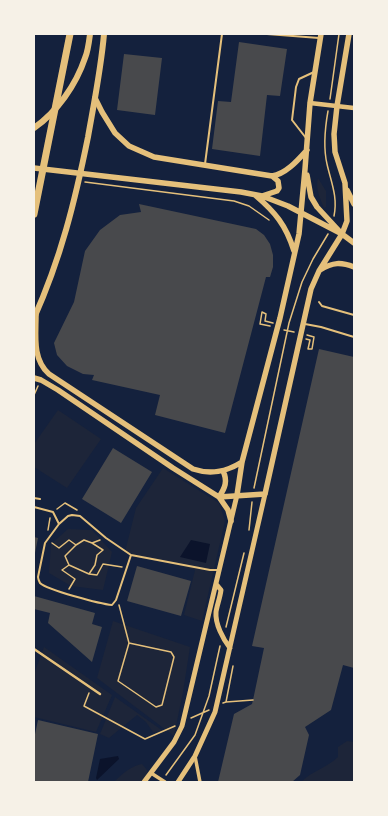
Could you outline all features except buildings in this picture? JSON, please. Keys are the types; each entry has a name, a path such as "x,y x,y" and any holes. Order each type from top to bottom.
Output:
{"highway":[{"path":"34,128 58,106 76,80 85,58 90,34"},
{"path":"35,316 49,283 69,224 95,98 104,34"},
{"path":"34,214 69,37"}],"main road":[{"path":"349,34 334,134 335,152 345,183 354,204"},
{"path":"144,782 175,740 182,726 231,521 242,462 277,326 298,234 306,169 310,103 320,36"},
{"path":"95,98 115,133 129,146 154,157 276,176 292,166 307,150"},
{"path":"34,168 241,192 262,196 282,203 332,226"},
{"path":"306,169 311,197 317,207 332,226 354,243"},
{"path":"262,196 273,193 279,188 278,181 272,176"},
{"path":"178,782 195,756 215,712 311,289 318,271 342,234 346,221 345,183"},
{"path":"255,195 275,214 284,227 290,236 294,253"},
{"path":"318,271 336,263 342,263 354,268"},
{"path":"35,316 37,354 40,364 49,374 193,469 207,473 223,471 242,462"},
{"path":"34,378 41,380 219,497 228,510 231,521"},
{"path":"219,497 226,484 223,471"},
{"path":"219,497 265,494"},
{"path":"216,584 221,590 216,614 217,619 222,636 230,648"}],"street":[{"path":"310,103 354,108"},
{"path":"34,649 100,694"},
{"path":"195,756 200,782"},
{"path":"151,773 165,782"}],"lane":[{"path":"205,166 222,34"},
{"path":"267,34 320,36"},
{"path":"307,141 292,120 292,114 296,87 299,79 315,71"},
{"path":"318,302 322,306 354,315"},
{"path":"304,324 321,327 354,337"},
{"path":"34,498 40,499"},
{"path":"34,507 53,512 59,524"},
{"path":"131,555 115,603 110,605 66,594 44,585 40,582 38,577 47,540 59,524 68,516 75,515 80,516 106,538 131,555 210,570 219,570"}],"path":[{"path":"255,484 291,317 302,282 332,226 336,206 335,193 327,163 325,130 339,34"},
{"path":"79,181 219,199 249,206 271,221"},
{"path":"262,312 266,314 265,321 277,326 260,324 262,312"},
{"path":"283,329 310,340 308,348 312,350 314,337 306,335"},
{"path":"34,395 41,380"},
{"path":"48,530 53,512 65,503 78,510"},
{"path":"92,543 106,538"},
{"path":"47,540 59,548 69,540 76,545"},
{"path":"89,574 95,565 97,555 104,550 84,540 76,545 65,556 69,565 89,574 97,575 103,564 126,568"},
{"path":"66,594 75,579 62,570 69,565"},
{"path":"117,597 129,643 118,681 156,707 162,705 174,657 171,652 129,643"},
{"path":"226,702 233,663"},
{"path":"91,688 84,706 145,739 177,725"},
{"path":"219,705 226,702 253,700"},
{"path":"191,718 212,708"}],"shaded area":[{"path":"318,178 326,191 326,207 324,208 318,189"},
{"path":"58,410 101,439 67,488 34,467 34,444"},
{"path":"163,468 219,503 225,521 202,621 184,615 195,570 125,552 136,508"},
{"path":"68,529 92,530 112,552 103,590 71,586 49,573 51,544"},
{"path":"191,540 210,544 206,563 180,557"},
{"path":"113,621 190,647 174,736 97,678"},
{"path":"44,647 112,695 96,732 34,717 34,674"},
{"path":"115,697 163,731 153,732 146,722 137,715 109,738 100,734"},
{"path":"347,741 354,742 354,782 301,782 305,778 330,764 338,757 338,747"},
{"path":"118,756 119,759 97,780 96,778 100,759"},
{"path":"142,764 147,770 148,777 144,782 114,782 130,768"}]}
